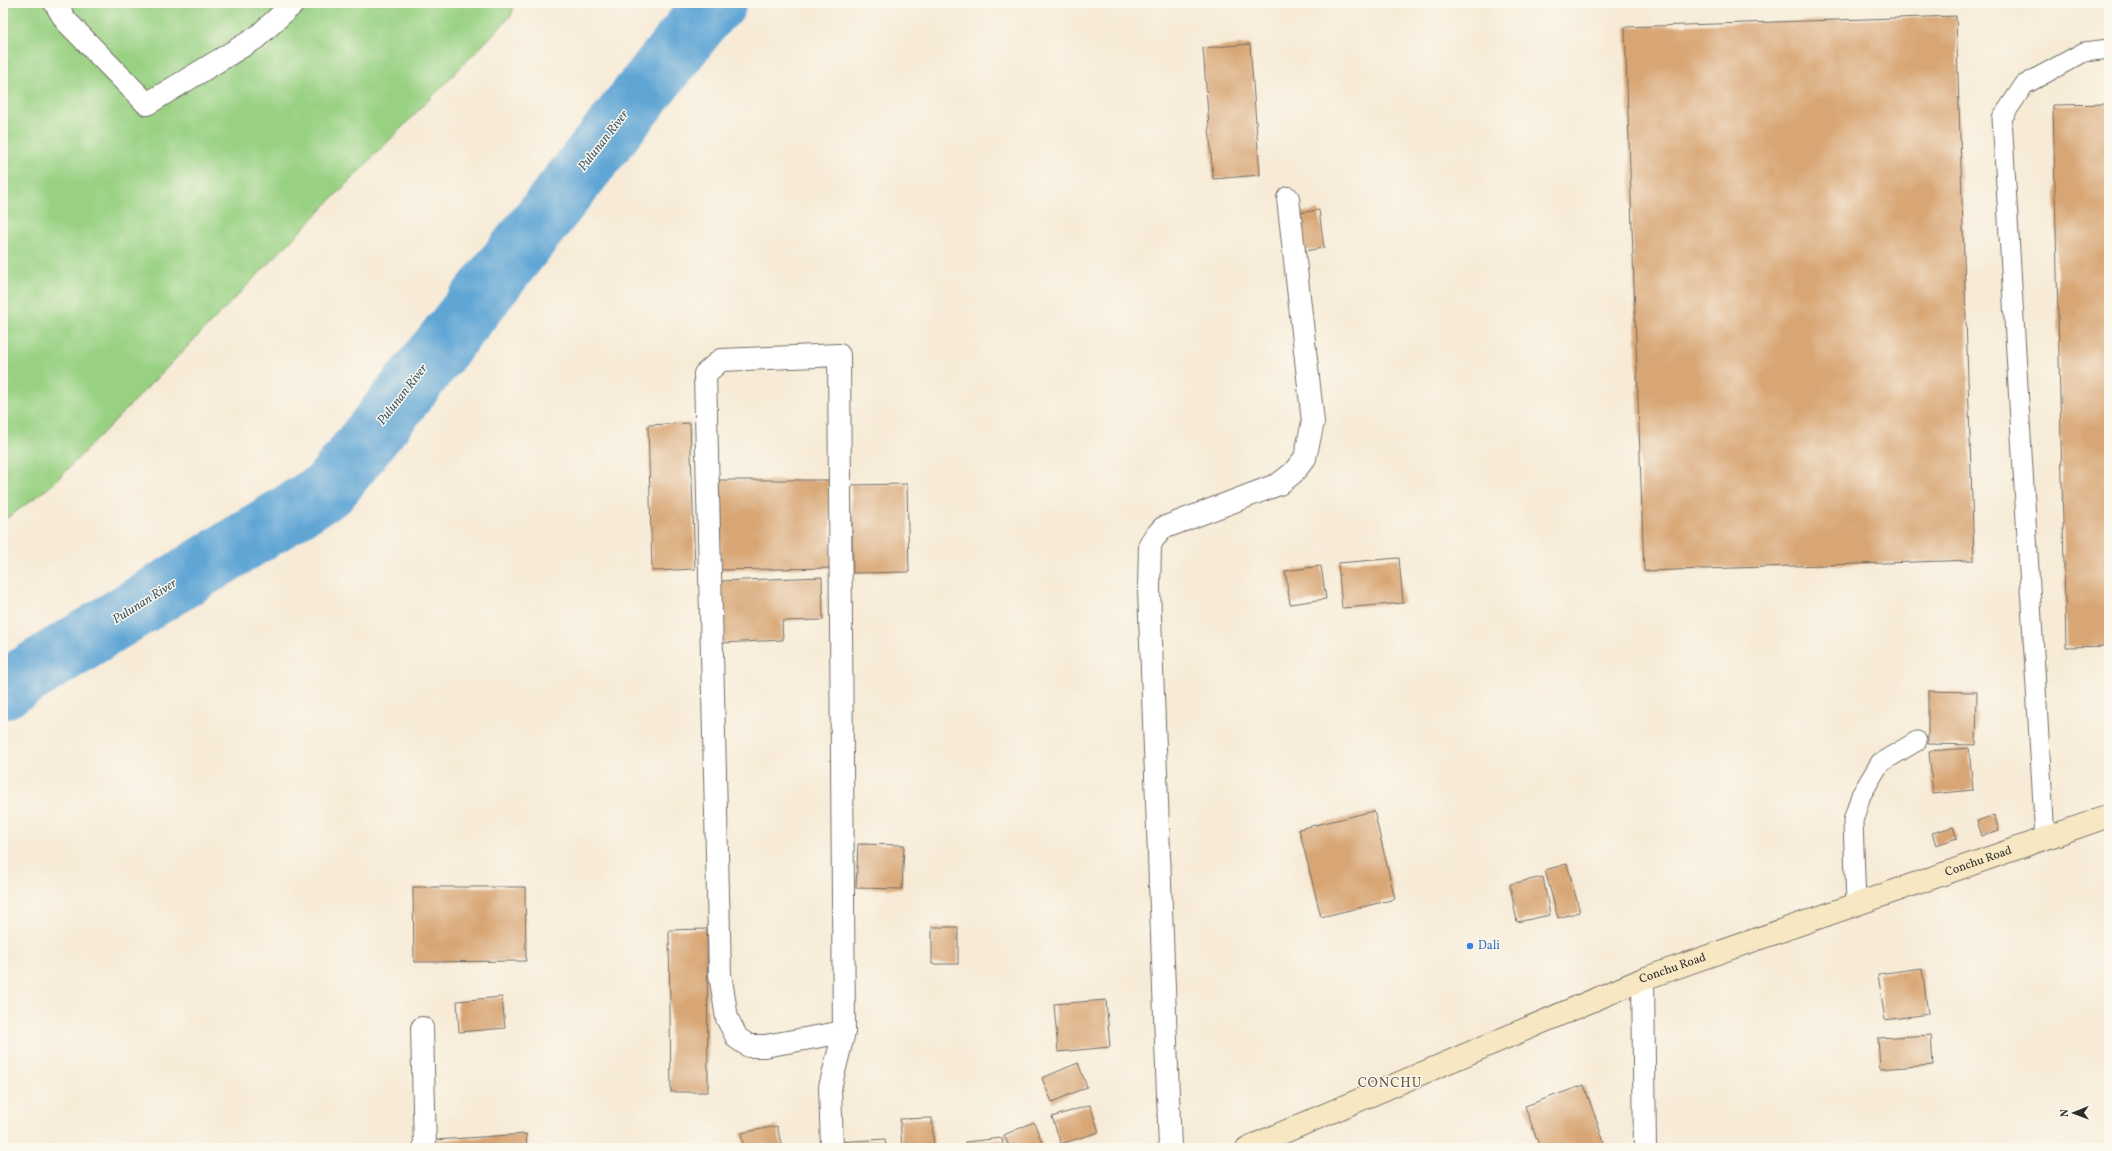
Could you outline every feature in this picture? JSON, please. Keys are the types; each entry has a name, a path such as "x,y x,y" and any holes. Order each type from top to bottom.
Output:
{"main road":[{"name":"Conchu Road","path":"1247,1148 1643,979 2109,816"}],"street":[{"path":"55,3 66,21 147,104 256,38 294,3"},
{"path":"1170,1148 1149,589 1150,545 1163,528 1279,484 1293,473 1305,458 1313,422 1288,198"},
{"path":"832,1148 830,1087 844,1032 839,356 721,360 705,374 720,974 728,1018 736,1038 749,1046 765,1046 844,1032"},
{"path":"1643,979 1645,1148"},
{"path":"422,1028 426,1148"}],"lane":[{"path":"2045,838 2002,118 2024,85 2084,52 2109,49"},
{"path":"1856,904 1853,821 1860,795 1880,763 1917,741"}],"green space":[{"path":"3,3 515,3 511,16 51,486 3,521"}],"building":[{"path":"1956,16 1974,560 1644,571 1625,27"},
{"path":"1250,44 1260,175 1213,179 1203,48"},
{"path":"2109,104 2109,646 2066,647 2053,105"},
{"path":"1319,210 1324,248 1304,251 1298,213"},
{"path":"690,423 695,569 652,571 648,425"},
{"path":"719,480 829,480 832,568 721,570"},
{"path":"907,484 909,572 853,573 851,485"},
{"path":"1399,558 1403,603 1342,608 1338,563"},
{"path":"1321,566 1326,599 1290,604 1285,571"},
{"path":"822,577 823,620 782,621 783,640 722,643 720,581"},
{"path":"1928,691 1977,692 1976,745 1928,744"},
{"path":"1969,748 1973,790 1933,794 1929,751"},
{"path":"1374,811 1395,899 1321,917 1299,829"},
{"path":"1994,815 1999,830 1982,836 1977,821"},
{"path":"1953,827 1957,838 1936,845 1932,833"},
{"path":"858,844 904,845 902,889 856,888"},
{"path":"1567,864 1580,912 1558,918 1545,870"},
{"path":"1543,877 1550,915 1517,922 1510,884"},
{"path":"413,887 525,887 526,961 414,962"},
{"path":"932,927 958,927 958,964 932,964"},
{"path":"707,929 708,1092 671,1092 669,930"},
{"path":"1922,968 1928,1014 1885,1020 1878,974"},
{"path":"502,997 505,1028 459,1032 457,1001"},
{"path":"1106,1000 1110,1047 1058,1052 1054,1004"},
{"path":"1931,1035 1933,1065 1880,1069 1878,1038"},
{"path":"1078,1063 1087,1087 1052,1102 1042,1078"},
{"path":"1584,1085 1606,1148 1540,1148 1525,1106"},
{"path":"1090,1105 1099,1132 1061,1144 1052,1117"},
{"path":"932,1118 934,1148 902,1148 900,1119"},
{"path":"1034,1122 1044,1148 1010,1148 1004,1135"},
{"path":"777,1126 782,1148 744,1148 741,1133"},
{"path":"526,1134 527,1148 437,1148 436,1140"},
{"path":"1002,1138 1003,1148 966,1148 965,1142"},
{"path":"885,1139 886,1148 838,1148 837,1142"}],"waterway":[{"name":"Pulunan River","path":"3,690 329,489 709,9 717,3"}],"place":[{"name":"Dali","path":"1470,946"}],"district":[{"name":"CONCHU","path":"1390,1083"}]}
